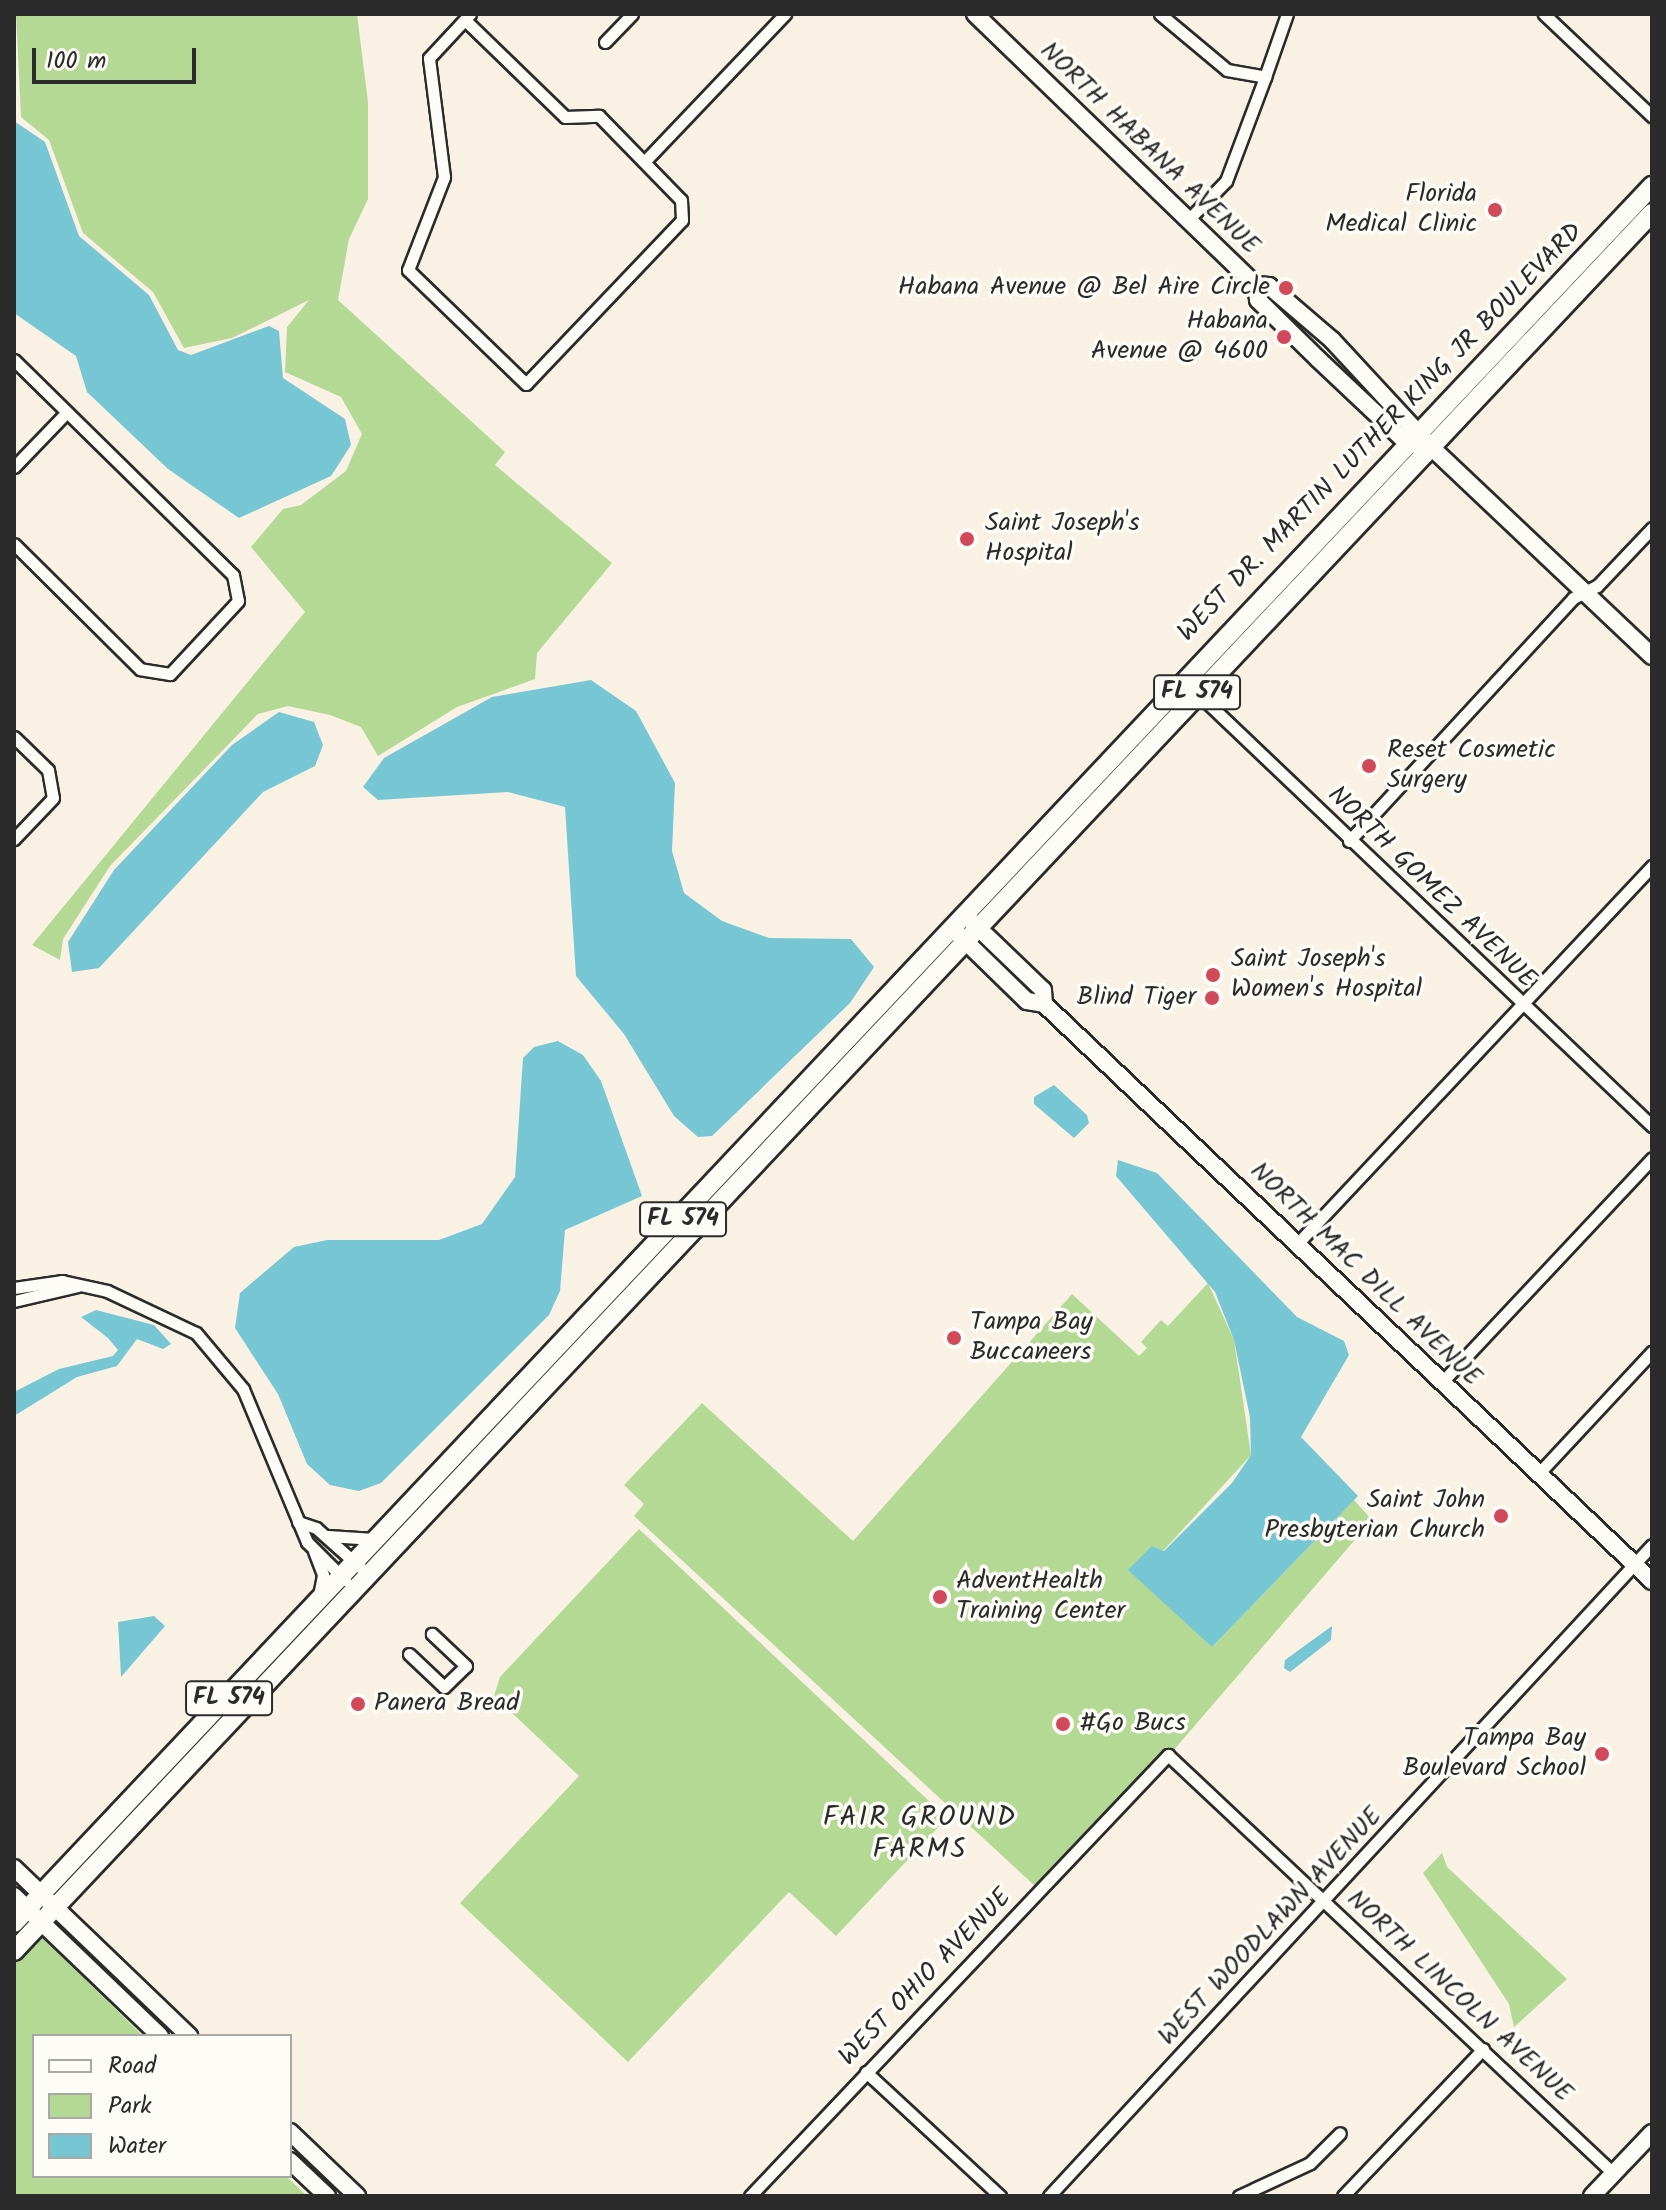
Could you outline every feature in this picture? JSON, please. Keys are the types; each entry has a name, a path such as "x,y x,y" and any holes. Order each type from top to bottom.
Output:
{"main road":[{"name":"WEST DR. MARTIN LUTHER KING JR BOULEVARD","path":"964,927 1190,686 1420,429 1650,191"},
{"name":"WEST DR. MARTIN LUTHER KING JR BOULEVARD","path":"1190,686 1431,447 1652,213"},
{"name":"FL 574","path":"49,1902 318,1604 964,927"},
{"name":"FL 574","path":"14,1951 35,1916 370,1576 964,927"},
{"name":"FL 574","path":"14,1923 35,1916"}],"street":[{"path":"605,42 632,14"},
{"path":"645,161 785,14"},
{"name":"NORTH HABANA AVENUE","path":"975,14 1256,285 1258,300 1407,443"},
{"path":"1160,14 1227,70 1265,77"},
{"path":"1189,219 1226,181 1287,14"},
{"path":"1544,14 1652,116"},
{"path":"467,17 565,117 599,116 645,161 681,200 682,220 526,384 408,270 444,177 429,58 467,17"},
{"name":"NORTH HABANA AVENUE","path":"1256,285 1269,286 1332,340 1420,429 1431,447 1652,656"},
{"path":"14,360 233,575 238,601 170,674 140,669 14,544"},
{"path":"14,467 67,412"},
{"path":"1407,443 1431,447"},
{"path":"1349,841 1584,592 1652,528"},
{"name":"NORTH GOMEZ AVENUE","path":"1190,686 1521,1005 1652,1126"},
{"path":"14,737 48,770 53,798 14,839"},
{"path":"1297,1244 1652,866"},
{"name":"NORTH MAC DILL AVENUE","path":"964,927 1027,1001 1044,1004 1652,1581"},
{"path":"1442,1382 1652,1158"},
{"path":"14,1301 78,1286"},
{"path":"14,1288 78,1286 153,1307 215,1352 251,1403 298,1522 323,1575 318,1604"},
{"path":"1539,1473 1652,1352"},
{"path":"298,1522 352,1543 382,1536"},
{"path":"320,1532 349,1571 349,1598"},
{"path":"310,1544 349,1571 370,1576"},
{"name":"WEST WOODLAWN AVENUE","path":"1049,2196 1326,1902 1652,1545"},
{"path":"409,1654 444,1687 466,1666 432,1634"},
{"name":"NORTH LINCOLN AVENUE","path":"1168,1755 1613,2173"},
{"name":"WEST OHIO AVENUE","path":"750,2196 1168,1755"},
{"path":"14,1868 187,2034"},
{"path":"14,1896 158,2034"},
{"path":"1343,2196 1483,2049"},
{"path":"866,2072 1000,2196"},
{"path":"1239,2196 1310,2163 1340,2133"},
{"path":"1592,2196 1652,2133"},
{"path":"292,2134 357,2196"},
{"path":"292,2163 327,2196"}],"green space":[{"path":"16,14 357,14 368,102 368,199 349,239 338,300 505,452 495,465 612,563 537,653 535,679 457,707 378,756 361,727 330,715 288,706 258,714 110,866 63,939 60,960 32,945 305,612 251,547 283,509 301,505 346,471 362,434 341,397 285,372 287,327 309,300 232,338 184,348 153,292 83,233 49,140 21,117"},
{"name":"AdventHealth Training Center","path":"1208,1283 1234,1340 1251,1455 1163,1551 1152,1546 1212,1647 1354,1500 1372,1520 1172,1752 1166,1747 1035,1886 634,1516 644,1504 624,1485 702,1403 853,1541 1072,1294 1139,1356 1147,1348 1141,1342 1161,1320 1168,1326"},
{"path":"639,1529 947,1818 836,1936 789,1892 628,2062 460,1903 579,1776 494,1696 500,1677"},
{"path":"1442,1853 1447,1867 1567,1979 1514,2027 1509,2004 1423,1873"},
{"path":"39,1934 141,2034 32,2034 32,2178 288,2178 307,2196 14,2196 14,1959"}],"water":[{"path":"14,121 45,142 79,236 149,295 178,350 191,355 269,326 279,331 283,378 345,419 351,445 331,476 239,518 168,469 87,392 76,356 14,313"},
{"path":"591,680 636,711 675,783 672,851 684,893 722,921 769,938 851,939 874,967 850,1003 712,1136 698,1137 674,1116 624,1034 576,976 565,807 508,792 378,800 363,787 384,758 492,697"},
{"path":"279,712 314,722 323,745 315,766 263,792 99,968 72,972 68,942 114,870 232,745"},
{"path":"558,1041 583,1055 601,1081 642,1196 565,1230 560,1291 549,1315 381,1483 359,1491 330,1485 307,1464 278,1394 235,1328 240,1293 294,1247 327,1240 439,1240 482,1224 515,1177 523,1058 534,1047"},
{"path":"1054,1085 1087,1115 1089,1123 1074,1138 1034,1104 1034,1097"},
{"path":"1118,1160 1157,1173 1297,1317 1344,1341 1349,1355 1301,1437 1358,1496 1212,1647 1128,1570 1152,1546 1164,1551 1232,1483 1251,1455 1250,1417 1234,1340 1215,1292 1116,1176"},
{"path":"96,1310 154,1325 171,1344 163,1349 137,1339 117,1366 77,1377 14,1416 14,1392 59,1369 113,1356 118,1350 81,1317"},
{"path":"154,1616 165,1626 121,1677 118,1622"},
{"path":"1332,1626 1331,1640 1290,1672 1284,1668 1285,1660"}],"place":[{"name":"Florida Medical Clinic","path":"1495,210"},
{"name":"Habana Avenue @ Bel Aire Circle","path":"1286,288"},
{"name":"Habana Avenue @ 4600","path":"1284,337"},
{"name":"Saint Joseph's Hospital","path":"967,539"},
{"name":"Reset Cosmetic Surgery","path":"1369,766"},
{"name":"Saint Joseph's Women's Hospital","path":"1213,975"},
{"name":"Blind Tiger","path":"1212,998"},
{"name":"Tampa Bay Buccaneers","path":"954,1338"},
{"name":"Saint John Presbyterian Church","path":"1501,1516"},
{"name":"AdventHealth Training Center","path":"940,1597"},
{"name":"Panera Bread","path":"358,1704"},
{"name":"#Go Bucs","path":"1063,1724"},
{"name":"Tampa Bay Boulevard School","path":"1602,1754"}],"district":[{"name":"FAIR GROUND FARMS","path":"920,1834"}]}
